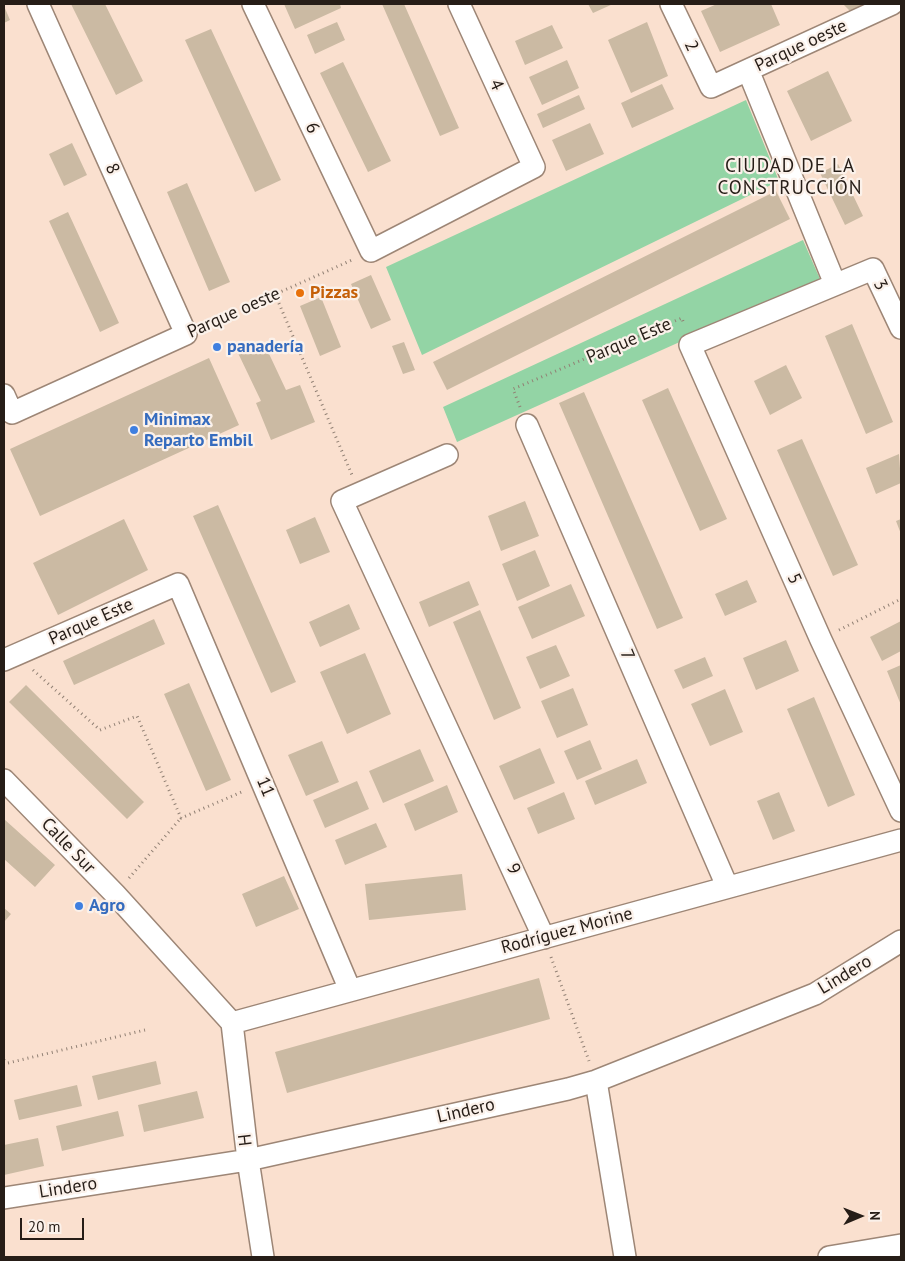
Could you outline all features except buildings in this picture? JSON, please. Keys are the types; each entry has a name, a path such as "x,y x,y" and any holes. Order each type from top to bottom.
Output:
{"street":[{"name":"8","path":"38,4 186,334"},
{"name":"6","path":"253,4 370,251"},
{"name":"4","path":"370,251 534,167 458,4"},
{"name":"2","path":"672,4 711,87"},
{"name":"Parque oeste","path":"711,87 892,4"},
{"path":"748,70 835,284"},
{"name":"Parque Este","path":"690,344 872,269"},
{"name":"3","path":"872,269 901,328"},
{"name":"Parque oeste","path":"8,404 186,334"},
{"name":"5","path":"690,344 822,640 901,811"},
{"name":"7","path":"527,425 727,886"},
{"path":"342,500 447,455"},
{"name":"9","path":"342,500 544,938"},
{"name":"Parque Este","path":"10,657 178,584"},
{"name":"11","path":"178,584 350,990"},
{"name":"Calle Sur","path":"4,780 115,894 232,1023"},
{"name":"Rodríguez Morine","path":"232,1023 727,886 901,840"},
{"name":"Lindero","path":"4,1198 248,1160 596,1081 815,994 901,941"},
{"name":"H","path":"232,1023 248,1160 263,1257"},
{"path":"596,1081 625,1257"},
{"path":"829,1257 901,1245"}],"path":[{"name":"Parque oeste","path":"186,334 370,251"},
{"path":"275,294 353,477 342,500"},
{"name":"Parque Este","path":"527,425 513,389 682,318 690,344"},
{"path":"822,640 901,599"},
{"path":"10,657 100,730 137,716 181,818"},
{"path":"115,894 181,818 263,782"},
{"path":"544,938 596,1081"},
{"path":"4,1060 8,1063 145,1030"}],"green space":[{"path":"746,100 779,181 422,355 386,267"},
{"path":"803,240 820,279 457,442 443,407"}],"place":[{"name":"Pizzas","path":"300,293"},
{"name":"panadería","path":"217,347"},
{"name":"Minimax Reparto Embil","path":"134,430"},
{"name":"Agro","path":"79,906"}],"district":[{"name":"CIUDAD DE LA CONSTRUCCIÓN","path":"790,178"}]}
